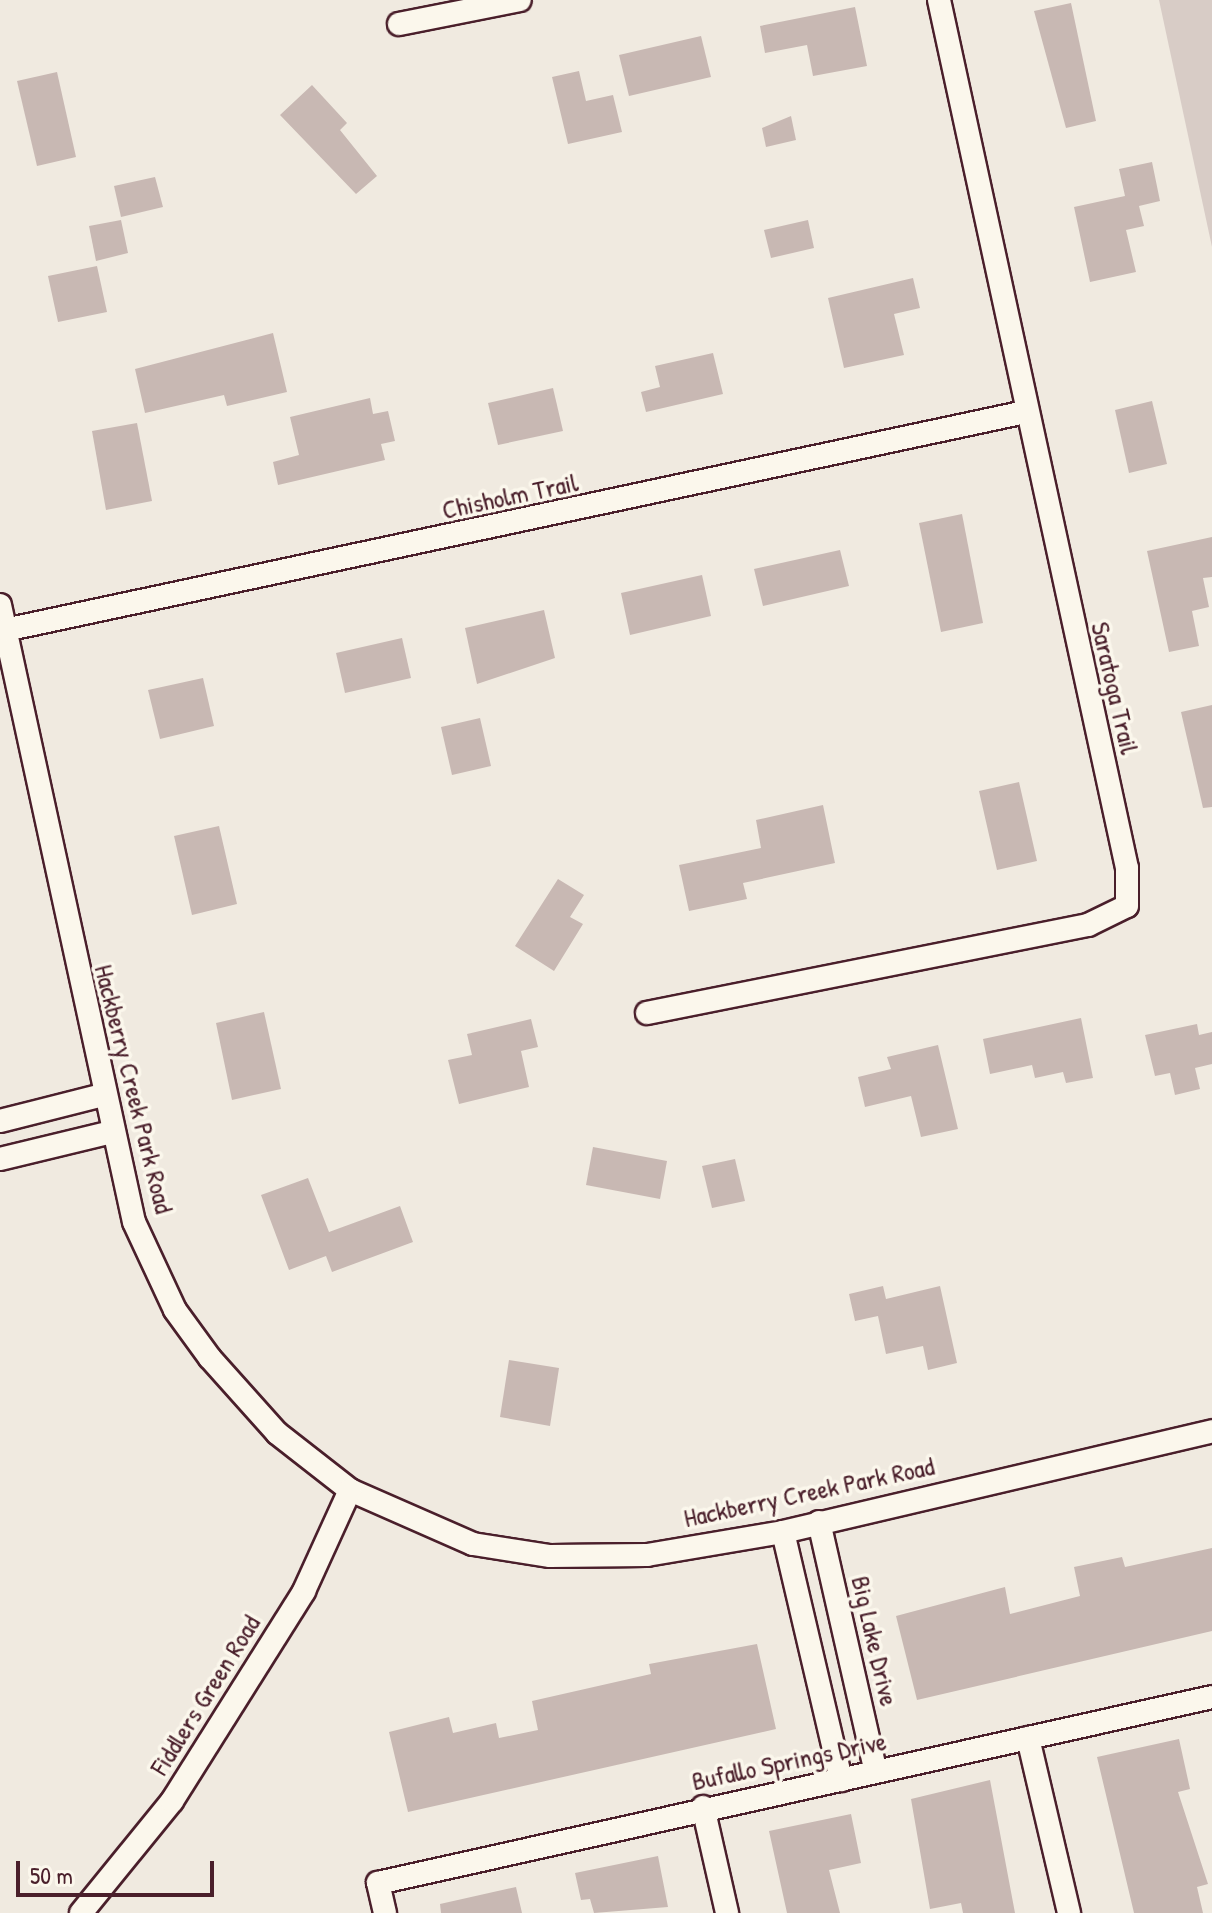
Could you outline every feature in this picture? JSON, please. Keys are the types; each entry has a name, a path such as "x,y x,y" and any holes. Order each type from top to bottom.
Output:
{"street":[{"path":"399,24 520,0"},
{"name":"Saratoga Trail","path":"647,1013 1088,925 1127,906 1127,868 1025,412 939,0"},
{"name":"Chisholm Trail","path":"5,630 1025,412"},
{"name":"Hackberry Creek Park Road","path":"0,605 103,1095 134,1222 175,1310 277,1433 350,1490 473,1544 550,1556 647,1555 783,1532 1212,1431"},
{"path":"0,1121 103,1095"},
{"path":"0,1159 112,1132"},
{"name":"Fiddlers Green Road","path":"81,1913 113,1882 180,1788 304,1591 350,1490"},
{"name":"Big Lake Drive","path":"819,1522 876,1772"},
{"path":"783,1532 841,1780"},
{"name":"Bufallo Springs Drive","path":"385,1913 378,1883 703,1807 841,1780 1212,1697"},
{"path":"1028,1738 1069,1913"},
{"path":"703,1807 727,1913"}],"shaded area":[{"path":"1159,0 1212,0 1212,247"}],"building":[{"path":"1071,3 1096,121 1066,128 1034,11"},
{"path":"855,7 867,66 813,76 807,45 765,53 760,26"},
{"path":"701,36 711,77 629,96 619,55"},
{"path":"579,71 586,101 613,95 622,132 568,144 552,77"},
{"path":"57,72 76,157 37,166 17,81"},
{"path":"312,85 347,123 340,130 377,176 356,194 280,115"},
{"path":"791,116 796,140 766,147 762,128"},
{"path":"1152,162 1160,201 1139,206 1144,226 1126,230 1136,272 1090,282 1074,207 1125,196 1119,169"},
{"path":"155,177 163,207 121,217 114,186"},
{"path":"121,220 128,253 96,261 89,226"},
{"path":"808,220 814,248 771,258 764,230"},
{"path":"97,266 107,312 58,322 48,276"},
{"path":"913,278 920,308 894,314 904,355 844,368 828,298"},
{"path":"273,333 287,392 227,406 224,395 145,413 135,369"},
{"path":"713,353 723,394 646,412 641,392 660,387 655,366"},
{"path":"553,388 563,431 498,445 488,403"},
{"path":"370,398 373,414 388,411 395,441 381,444 385,460 278,485 273,462 299,455 290,417"},
{"path":"1152,401 1167,464 1129,473 1115,410"},
{"path":"137,423 152,501 106,510 92,431"},
{"path":"962,514 983,623 941,632 919,523"},
{"path":"1212,537 1212,577 1203,578 1209,607 1192,611 1199,646 1169,652 1147,551"},
{"path":"840,550 849,586 763,606 754,569"},
{"path":"702,575 711,616 630,635 621,593"},
{"path":"544,610 555,658 477,684 465,628"},
{"path":"402,638 411,678 345,693 336,653"},
{"path":"203,678 214,726 160,739 148,690"},
{"path":"1212,705 1212,807 1203,808 1181,712"},
{"path":"480,718 491,766 452,775 441,727"},
{"path":"1019,782 1037,861 997,870 979,791"},
{"path":"823,805 835,863 743,883 747,899 689,911 679,865 761,848 756,820"},
{"path":"219,826 237,904 192,915 174,836"},
{"path":"558,879 584,895 570,917 583,924 554,971 515,946"},
{"path":"264,1012 281,1089 232,1100 216,1023"},
{"path":"1081,1018 1093,1078 1066,1083 1063,1072 1035,1078 1032,1065 990,1074 983,1039"},
{"path":"531,1019 538,1047 521,1051 529,1087 459,1104 448,1060 472,1055 467,1034"},
{"path":"1197,1024 1199,1035 1212,1032 1212,1064 1195,1068 1200,1089 1175,1095 1170,1073 1155,1076 1145,1035"},
{"path":"938,1045 958,1129 921,1137 911,1096 865,1107 858,1077 891,1069 887,1057"},
{"path":"593,1147 667,1161 660,1199 586,1185"},
{"path":"735,1159 745,1201 712,1208 702,1166"},
{"path":"308,1178 329,1232 400,1206 413,1242 332,1272 326,1256 289,1270 261,1195"},
{"path":"883,1286 886,1299 940,1286 957,1363 928,1370 923,1346 886,1354 878,1316 855,1321 849,1294"},
{"path":"509,1360 559,1368 550,1426 500,1417"},
{"path":"1212,1548 1212,1631 917,1700 896,1616 1005,1587 1010,1614 1080,1596 1074,1567 1122,1557 1125,1567"},
{"path":"757,1644 776,1729 408,1812 389,1732 449,1717 453,1733 496,1723 499,1738 538,1730 532,1701 651,1674 649,1664"},
{"path":"1179,1739 1190,1789 1178,1792 1208,1884 1197,1887 1203,1913 1134,1913 1097,1757"},
{"path":"990,1780 1015,1913 963,1913 961,1903 930,1909 911,1799"},
{"path":"851,1814 861,1863 829,1870 840,1913 787,1913 769,1831"},
{"path":"658,1856 668,1907 594,1913 590,1899 581,1900 575,1873"},
{"path":"516,1887 522,1913 441,1913 440,1904"}]}
